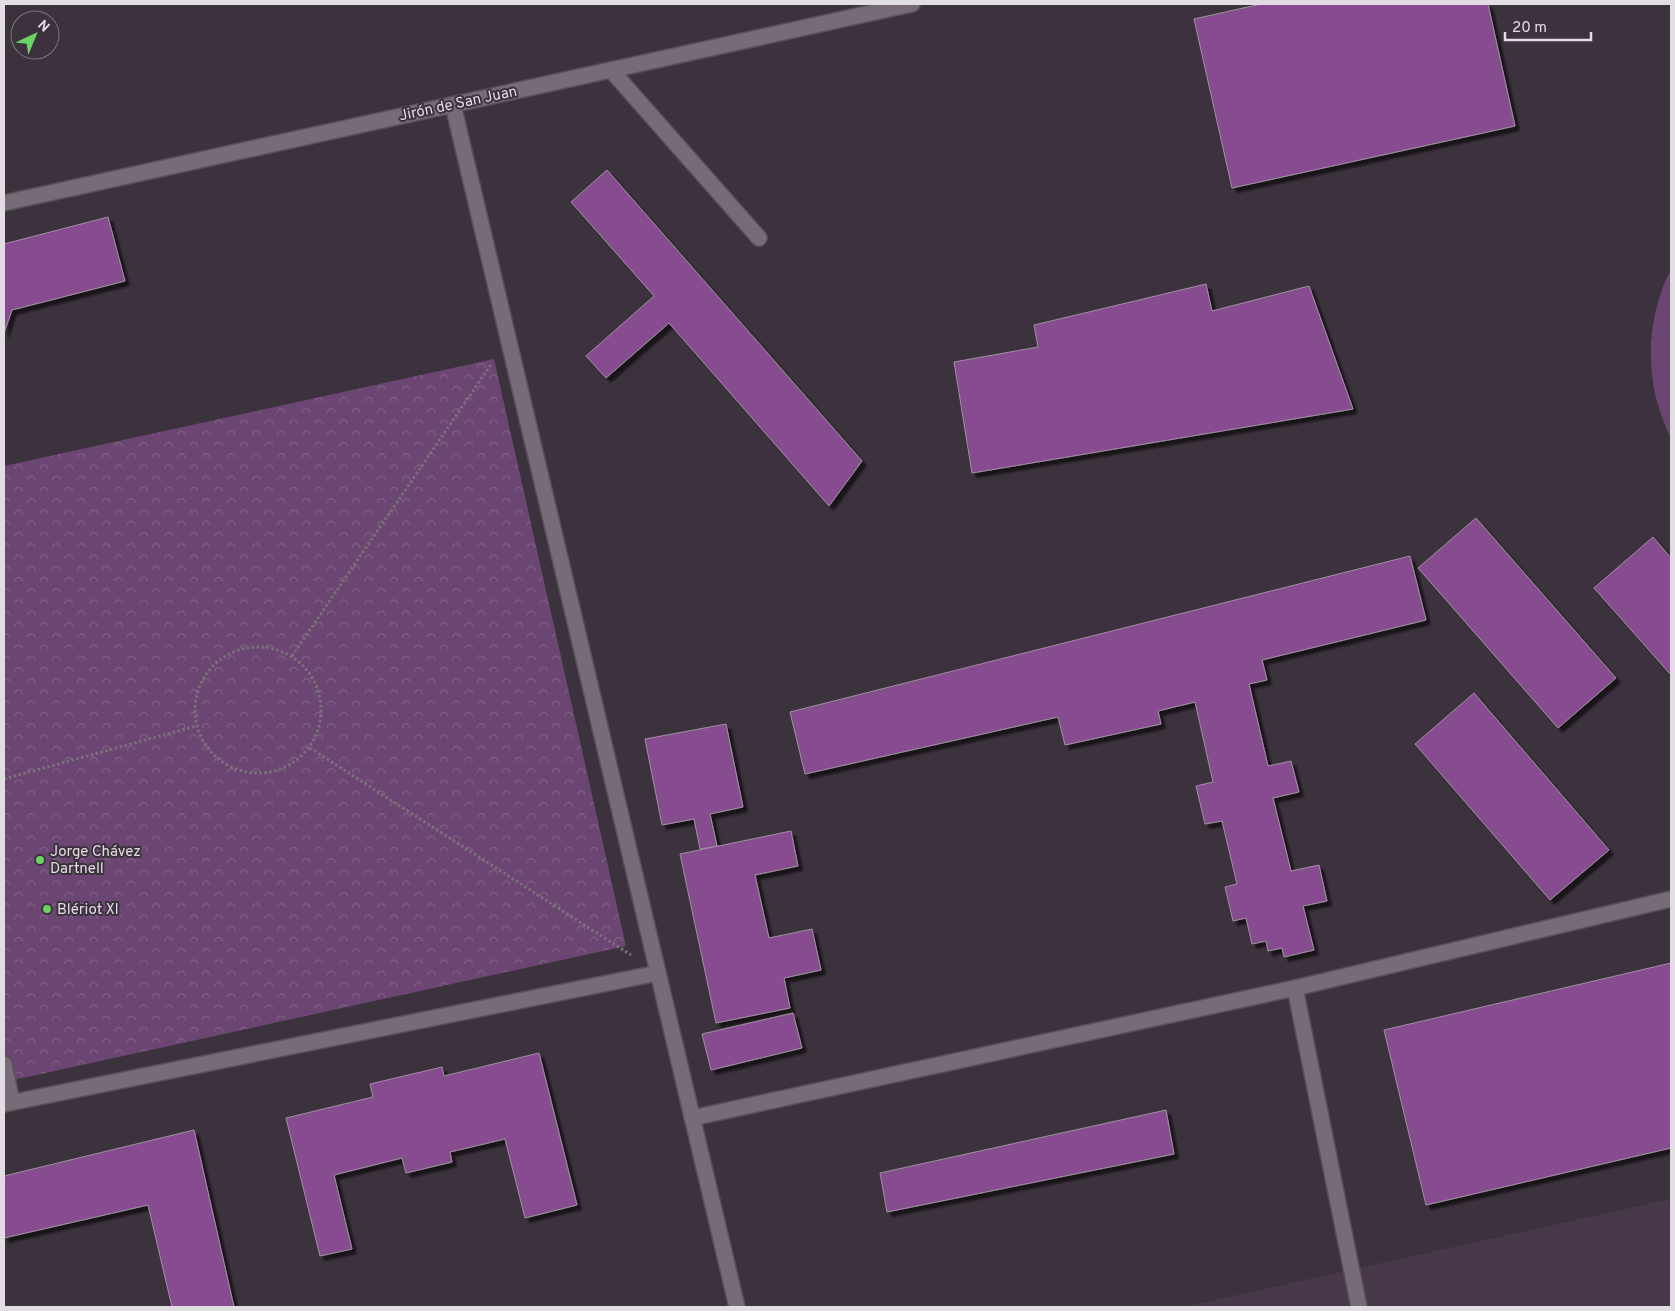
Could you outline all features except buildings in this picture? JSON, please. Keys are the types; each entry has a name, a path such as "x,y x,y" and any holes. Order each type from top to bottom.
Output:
{"street":[{"name":"Jirón de San Juan","path":"4,203 912,4"},
{"path":"611,70 759,238"},
{"path":"453,104 737,1307"},
{"path":"692,1118 1295,988 1671,899"},
{"path":"4,1064 8,1103 658,973"},
{"path":"1295,988 1359,1307"}],"path":[{"path":"292,656 508,339"},
{"path":"250,647 272,648 292,656 309,670 319,690 322,710 319,730 310,748 295,762 277,771 257,774 237,770 219,760 205,745 196,726 195,705 200,684 212,666 230,653 250,647"},
{"path":"4,779 196,726"},
{"path":"310,748 658,973"}],"shaded area":[{"path":"1671,1199 1671,1307 1184,1307 1350,1270"}],"green space":[{"path":"1671,269 1671,438 1662,418 1656,397 1651,354 1656,310 1662,289"},
{"path":"494,359 626,946 4,1082 4,466"}],"place":[{"name":"Jorge Chávez Dartnell","path":"40,860"},
{"name":"Blériot XI","path":"47,909"}]}
